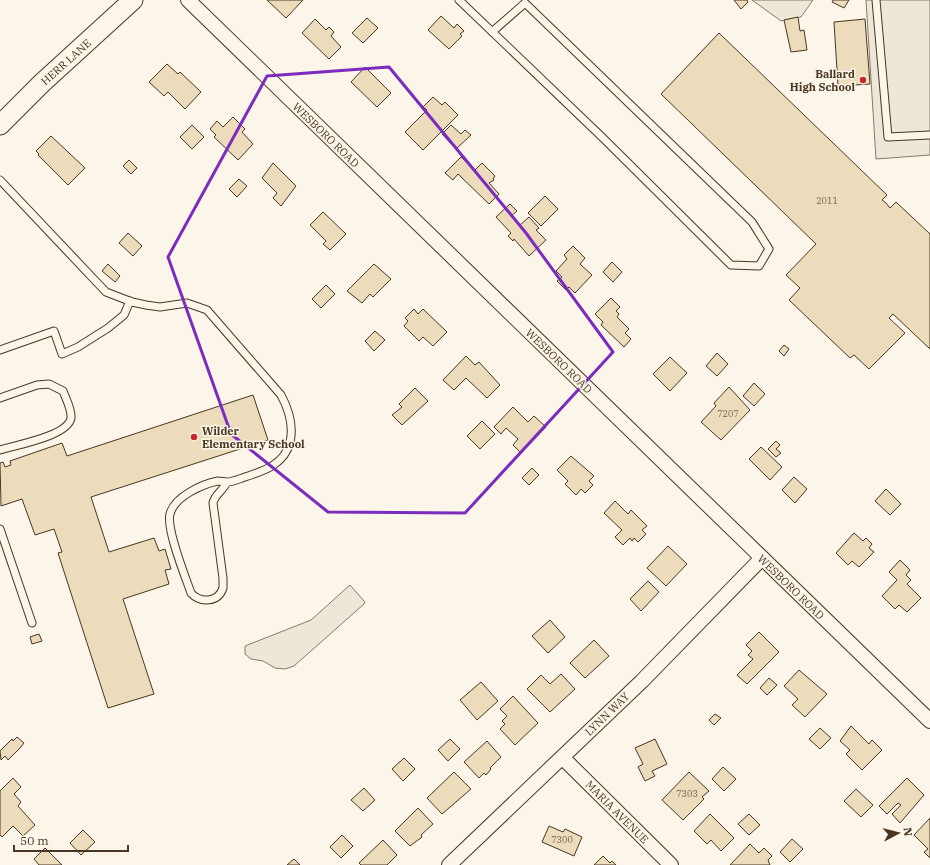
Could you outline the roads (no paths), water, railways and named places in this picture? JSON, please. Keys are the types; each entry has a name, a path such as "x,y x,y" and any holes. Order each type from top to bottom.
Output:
{"main road":[{"name":"HERR LANE","path":"0,124 42,83 133,0"}],"street":[{"name":"WESBORO ROAD","path":"188,0 930,721"},
{"name":"LYNN WAY","path":"449,865 653,670 762,558"},
{"name":"MARIA AVENUE","path":"562,758 671,865"}],"lane":[{"path":"459,0 492,32 603,138 731,265 759,266 769,249 752,222 525,2 492,32"},
{"path":"876,0 888,137 930,135"},
{"path":"0,180 106,292 130,301 160,307 187,303 207,310 281,395 288,408 292,423 292,437 288,451 279,462 273,466 227,482 219,481 183,496 177,500 170,514 170,529 191,593 195,598 202,600 211,600 218,595 223,588 213,504 215,496 223,490 227,482"},
{"path":"0,350 54,331 62,354 78,347 108,328 124,315 130,301"},
{"path":"0,398 37,385 48,384 63,392 71,417 69,423 62,430 54,434 0,450"},
{"path":"0,529 32,623"}],"place":[{"name":"Ballard High School","path":"863,80"},
{"name":"Wilder Elementary School","path":"194,437"}]}
